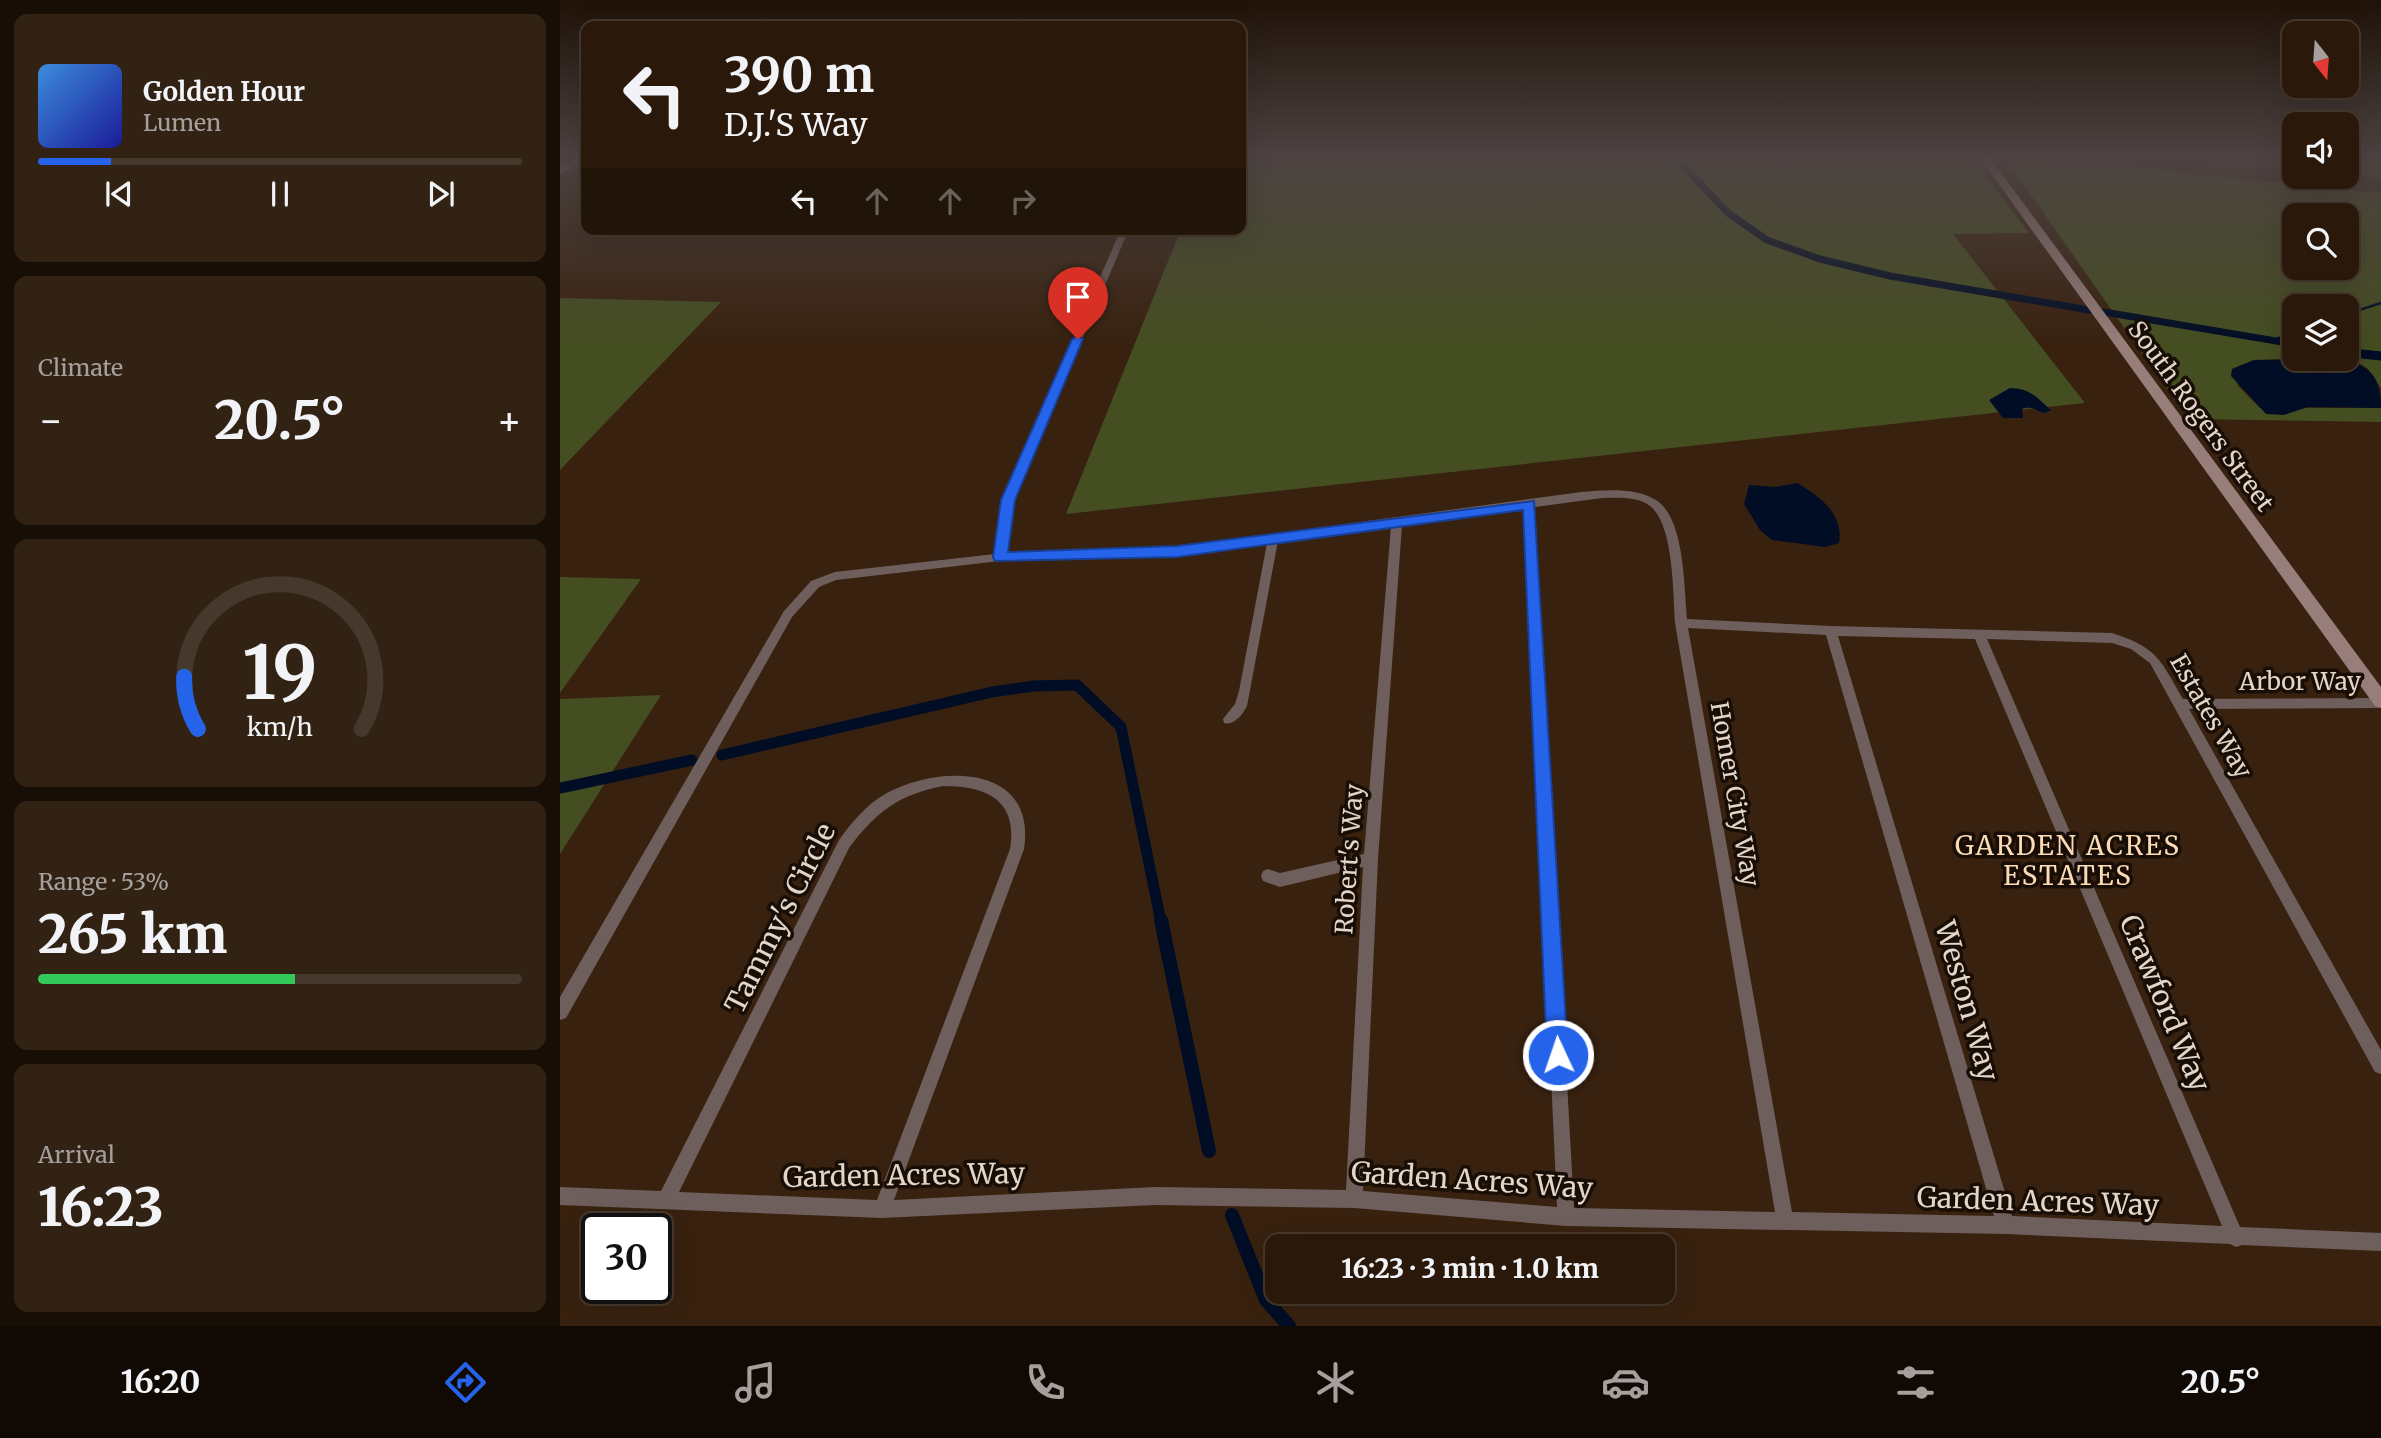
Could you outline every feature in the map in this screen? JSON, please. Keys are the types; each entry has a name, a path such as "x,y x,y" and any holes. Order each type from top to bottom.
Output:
{"street":[{"name":"South Rogers Street","path":"2030,220 2381,702"},
{"path":"560,1012 788,614 804,594 815,584 835,576 1000,557 1008,500 1122,235"},
{"name":"Homer City Way","path":"1000,557 1177,551 1614,493 1634,496 1653,504 1664,515 1678,575 1681,623 1785,1221"},
{"path":"1530,504 1566,1217"},
{"name":"Robert's Way","path":"1354,1199 1371,859 1397,523"},
{"path":"1229,719 1241,706 1245,691 1273,539"},
{"name":"Estates Way","path":"1681,623 1832,631 2051,635 2122,640 2154,660 2381,1066"},
{"name":"Weston Way","path":"1832,631 2006,1225"},
{"name":"Crawford Way","path":"1979,635 2236,1238"},
{"name":"Arbor Way","path":"2178,704 2381,702"},
{"name":"Tammy's Circle","path":"666,1200 844,844 862,818 889,799 921,783 953,778 985,785 1006,799 1019,824 1017,849 882,1209"},
{"path":"1268,876 1280,880 1371,859"},
{"name":"Garden Acres Way","path":"560,1196 882,1209 1156,1196 1354,1199 1566,1217 2006,1225 2236,1238 2381,1242"}],"green space":[{"path":"1246,220 2019,220 2029,233 1953,234 2085,403 1066,514 1179,235 1246,235"},
{"path":"2048,220 2282,220 2282,280 2359,280 2359,220 2381,220 2381,388 2368,369 2359,363 2359,294 2282,294 2282,359 2254,360 2232,369 2239,387 2260,408 2381,408 2381,422 2188,419"},
{"path":"560,298 721,302 560,470"},
{"path":"560,577 641,579 560,693"},
{"path":"661,695 560,854 560,699"}],"water":[{"path":"2254,360 2282,360 2282,371 2359,371 2361,365 2374,376 2381,408 2308,407 2284,415 2266,414 2231,376 2232,369"},
{"path":"2010,388 2028,392 2051,410 2045,413 2025,408 2022,409 2023,418 2003,418 1989,400"},
{"path":"1797,483 1822,500 1834,515 1840,533 1839,543 1825,547 1772,540 1760,530 1744,504 1749,485 1776,487"}],"waterway":[{"path":"1738,220 1767,240 1820,259 1890,276 2089,310"},
{"path":"2359,310 2381,303"},
{"path":"2104,312 2282,342"},
{"path":"2272,341 2282,337"},
{"path":"2359,353 2367,354"},
{"path":"2359,354 2381,356"},
{"path":"722,755 992,692 1033,686 1077,685 1121,727 1161,922"},
{"path":"560,788 692,760"},
{"path":"1161,920 1209,1151"},
{"path":"1232,1215 1266,1300 1289,1326"}],"district":[{"name":"GARDEN ACRES ESTATES","path":"2068,860"}],"route":[{"path":"1078,339 1008,500 1000,557 1177,551 1530,504 1558,1055"}]}
